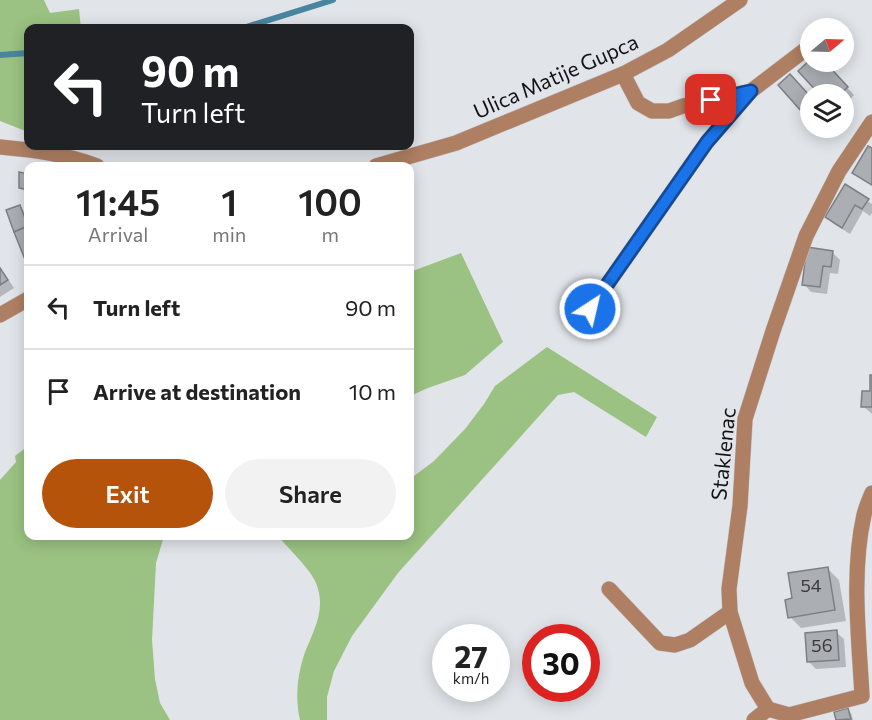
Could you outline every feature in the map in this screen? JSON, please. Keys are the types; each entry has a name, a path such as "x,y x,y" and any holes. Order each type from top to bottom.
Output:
{"street":[{"name":"Ulica Matije Gupca","path":"390,162 456,143 624,74 668,50 740,0"},
{"path":"590,309 707,142 751,91 800,54"},
{"path":"624,74 638,103 652,111 669,111 751,91"},
{"name":"Staklenac","path":"768,709 752,682 730,612 729,589 740,506 744,419 806,236 839,171 872,122"},
{"path":"0,147 24,149"},
{"path":"30,150 86,162"},
{"path":"0,315 24,301"},
{"path":"754,720 768,709 791,717 867,696 857,611 858,558 864,513 872,493"},
{"path":"609,589 660,643 675,645 690,640 730,612"}],"green space":[{"path":"0,0 44,0 50,13 79,9 81,24 24,24 24,130 0,121"},
{"path":"461,253 503,342 465,375 414,394 414,271"},
{"path":"547,347 657,417 646,437 574,392 558,395 398,573 352,636 334,671 327,697 327,720 300,720 297,696 298,679 304,655 318,620 320,602 316,583 282,540 414,540 414,476 434,461 465,429 495,386"},
{"path":"24,449 24,540 163,540 156,563 152,640 155,679 160,703 170,720 0,720 0,480 16,462 15,456"}],"building":[{"path":"800,69 800,72 834,72 845,84 810,84 798,71"},
{"path":"790,74 800,85 800,110 778,85"},
{"path":"868,146 872,148 872,185 852,173"},
{"path":"19,172 24,173 24,189 19,188"},
{"path":"845,184 869,199 862,209 855,205 842,228 825,217"},
{"path":"20,205 24,216 24,228 14,232 6,210"},
{"path":"24,228 24,257 14,232"},
{"path":"807,247 833,251 831,267 823,266 820,287 802,285"},
{"path":"0,268 8,280 0,285"},
{"path":"870,375 872,375 872,407 861,407 862,391 870,391"},
{"path":"828,567 835,610 788,618 785,600 792,598 788,573"},
{"path":"837,630 839,660 807,662 805,633"},
{"path":"848,708 851,719 836,720 834,712"}],"waterway":[{"path":"256,24 333,0"},
{"path":"0,55 24,53"}],"route":[{"path":"590,309 707,142 751,91 711,100"}]}
